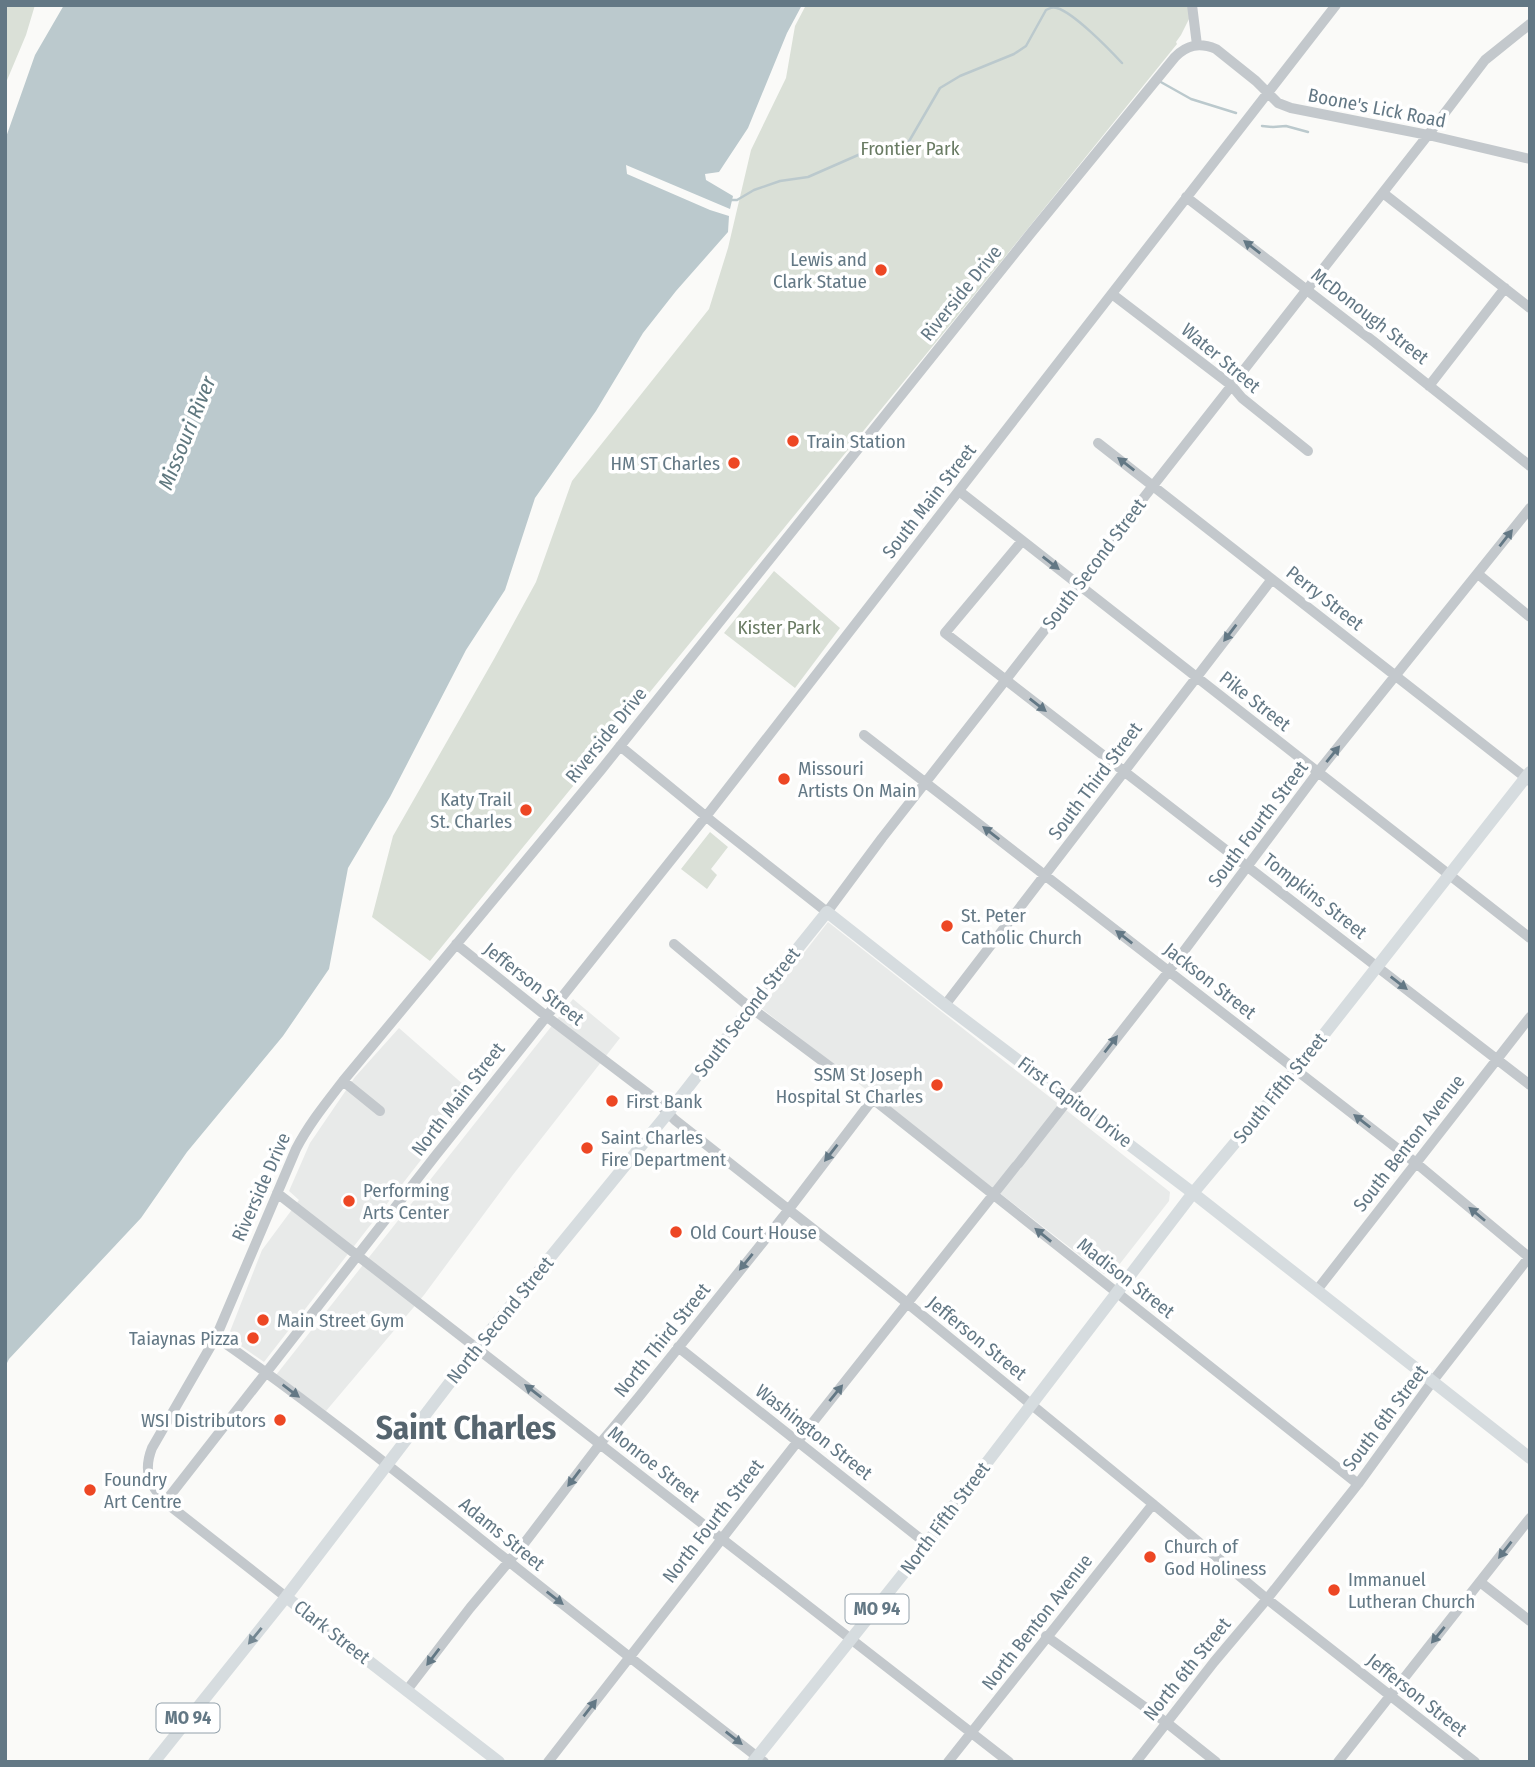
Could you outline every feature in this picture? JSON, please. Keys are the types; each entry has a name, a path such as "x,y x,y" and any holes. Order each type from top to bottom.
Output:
{"main road":[{"name":"South Fifth Street","path":"1032,1405 1193,1193 1296,1070 1528,777"},
{"name":"First Capitol Drive","path":"827,912 1193,1193 1530,1458"},
{"name":"South Second Street","path":"668,1113 827,912"},
{"name":"North Second Street","path":"154,1762 286,1597 477,1347 668,1113"},
{"name":"North Fifth Street","path":"758,1760 1032,1405"},
{"name":"Clark Street","path":"286,1597 499,1762"}],"street":[{"path":"1192,5 1196,45"},
{"name":"South Main Street","path":"546,1016 706,816 1336,5"},
{"name":"South Second Street","path":"827,912 866,858 1079,586 1153,485 1485,60 1530,24"},
{"name":"Riverside Drive","path":"165,1502 149,1478 148,1457 216,1337 277,1193 305,1132 317,1114 620,746 1172,61 1185,48 1196,45"},
{"name":"Boone's Lick Road","path":"1196,45 1216,49 1256,81 1278,103 1301,112 1428,135 1530,159"},
{"path":"1383,193 1530,308"},
{"name":"McDonough Street","path":"1186,197 1530,466"},
{"path":"1429,386 1505,288"},
{"name":"Water Street","path":"1112,294 1231,385 1242,398 1308,451"},
{"name":"Perry Street","path":"1098,443 1528,777"},
{"name":"Pike Street","path":"959,491 1530,938"},
{"name":"South Fourth Street","path":"907,1303 1169,971 1318,772 1530,508"},
{"name":"Tompkins Street","path":"1022,541 945,633 1530,1085"},
{"path":"1478,574 1530,617"},
{"name":"South Third Street","path":"945,1004 1272,579"},
{"name":"Jackson Street","path":"864,736 1416,1163 1529,1257"},
{"name":"First Capitol Drive","path":"620,746 827,912"},
{"name":"Jefferson Street","path":"456,944 907,1303 1267,1599 1475,1762"},
{"path":"674,944 841,1075"},
{"name":"North Main Street","path":"165,1502 546,1016"},
{"name":"South Benton Avenue","path":"1317,1290 1530,1017"},
{"path":"343,1081 380,1111"},
{"name":"Madison Street","path":"788,1208 873,1099 1358,1484"},
{"name":"Monroe Street","path":"277,1193 1009,1762"},
{"name":"North Third Street","path":"407,1690 788,1208"},
{"name":"South 6th Street","path":"1267,1599 1358,1484 1529,1257"},
{"name":"North Fourth Street","path":"548,1762 907,1303"},
{"name":"Adams Street","path":"216,1337 387,1464 758,1760"},
{"name":"Washington Street","path":"678,1347 927,1544"},
{"name":"Clark Street","path":"165,1502 286,1597"},
{"name":"North Benton Avenue","path":"948,1762 1153,1504"},
{"path":"1338,1762 1530,1518"},
{"path":"1480,1582 1530,1621"},
{"name":"North 6th Street","path":"1136,1762 1267,1599"},
{"path":"1046,1636 1167,1723 1216,1762"}],"shaded area":[{"path":"828,922 1170,1192 1169,1201 1115,1270 1104,1274 761,1008"},
{"path":"573,999 620,1038 512,1176 424,1295 326,1411 276,1375"},
{"path":"399,1028 473,1093 264,1362 231,1339 229,1334 262,1250 299,1200 289,1191 310,1143 355,1077"}],"green space":[{"path":"5,5 35,5 26,35 5,85"},
{"name":"Frontier Park","path":"806,5 1196,5 1177,44 430,961 372,917 393,836 536,582 572,481 709,309 728,248 751,150 786,78 795,26"},
{"name":"Kister Park","path":"774,571 840,628 795,688 724,633"},
{"path":"710,832 728,847 711,869 717,875 707,889 681,869"}],"water":[{"name":"Missouri River","path":"64,5 802,5 787,33 748,128 719,172 705,174 706,180 733,196 730,209 626,165 627,174 729,216 728,232 643,333 596,411 535,498 505,590 466,650 390,797 348,868 329,969 283,1036 187,1152 141,1218 9,1359 5,1367 5,140 35,55"}],"waterway":[{"path":"731,200 737,200 754,190 780,181 808,177 865,152 894,151 908,143 940,88 1026,46 1046,10 1050,8 1057,8 1072,17 1122,63"},
{"path":"1159,81 1191,99 1236,113"},
{"path":"1262,126 1286,126 1308,132"}],"place":[{"name":"Lewis and Clark Statue","path":"881,270"},
{"name":"Train Station","path":"793,441"},
{"name":"HM ST Charles","path":"734,463"},
{"name":"Missouri Artists On Main","path":"784,779"},
{"name":"Katy Trail St. Charles","path":"526,810"},
{"name":"St. Peter Catholic Church","path":"947,926"},
{"name":"SSM St Joseph Hospital St Charles","path":"937,1085"},
{"name":"First Bank","path":"612,1101"},
{"name":"Saint Charles Fire Department","path":"587,1148"},
{"name":"Performing Arts Center","path":"349,1201"},
{"name":"Old Court House","path":"676,1232"},
{"name":"Main Street Gym","path":"263,1320"},
{"name":"Taiaynas Pizza","path":"253,1338"},
{"name":"WSI Distributors","path":"280,1420"},
{"name":"Foundry Art Centre","path":"90,1490"},
{"name":"Church of God Holiness","path":"1150,1557"},
{"name":"Immanuel Lutheran Church","path":"1334,1590"}],"district":[{"name":"Saint Charles","path":"466,1428"}]}
